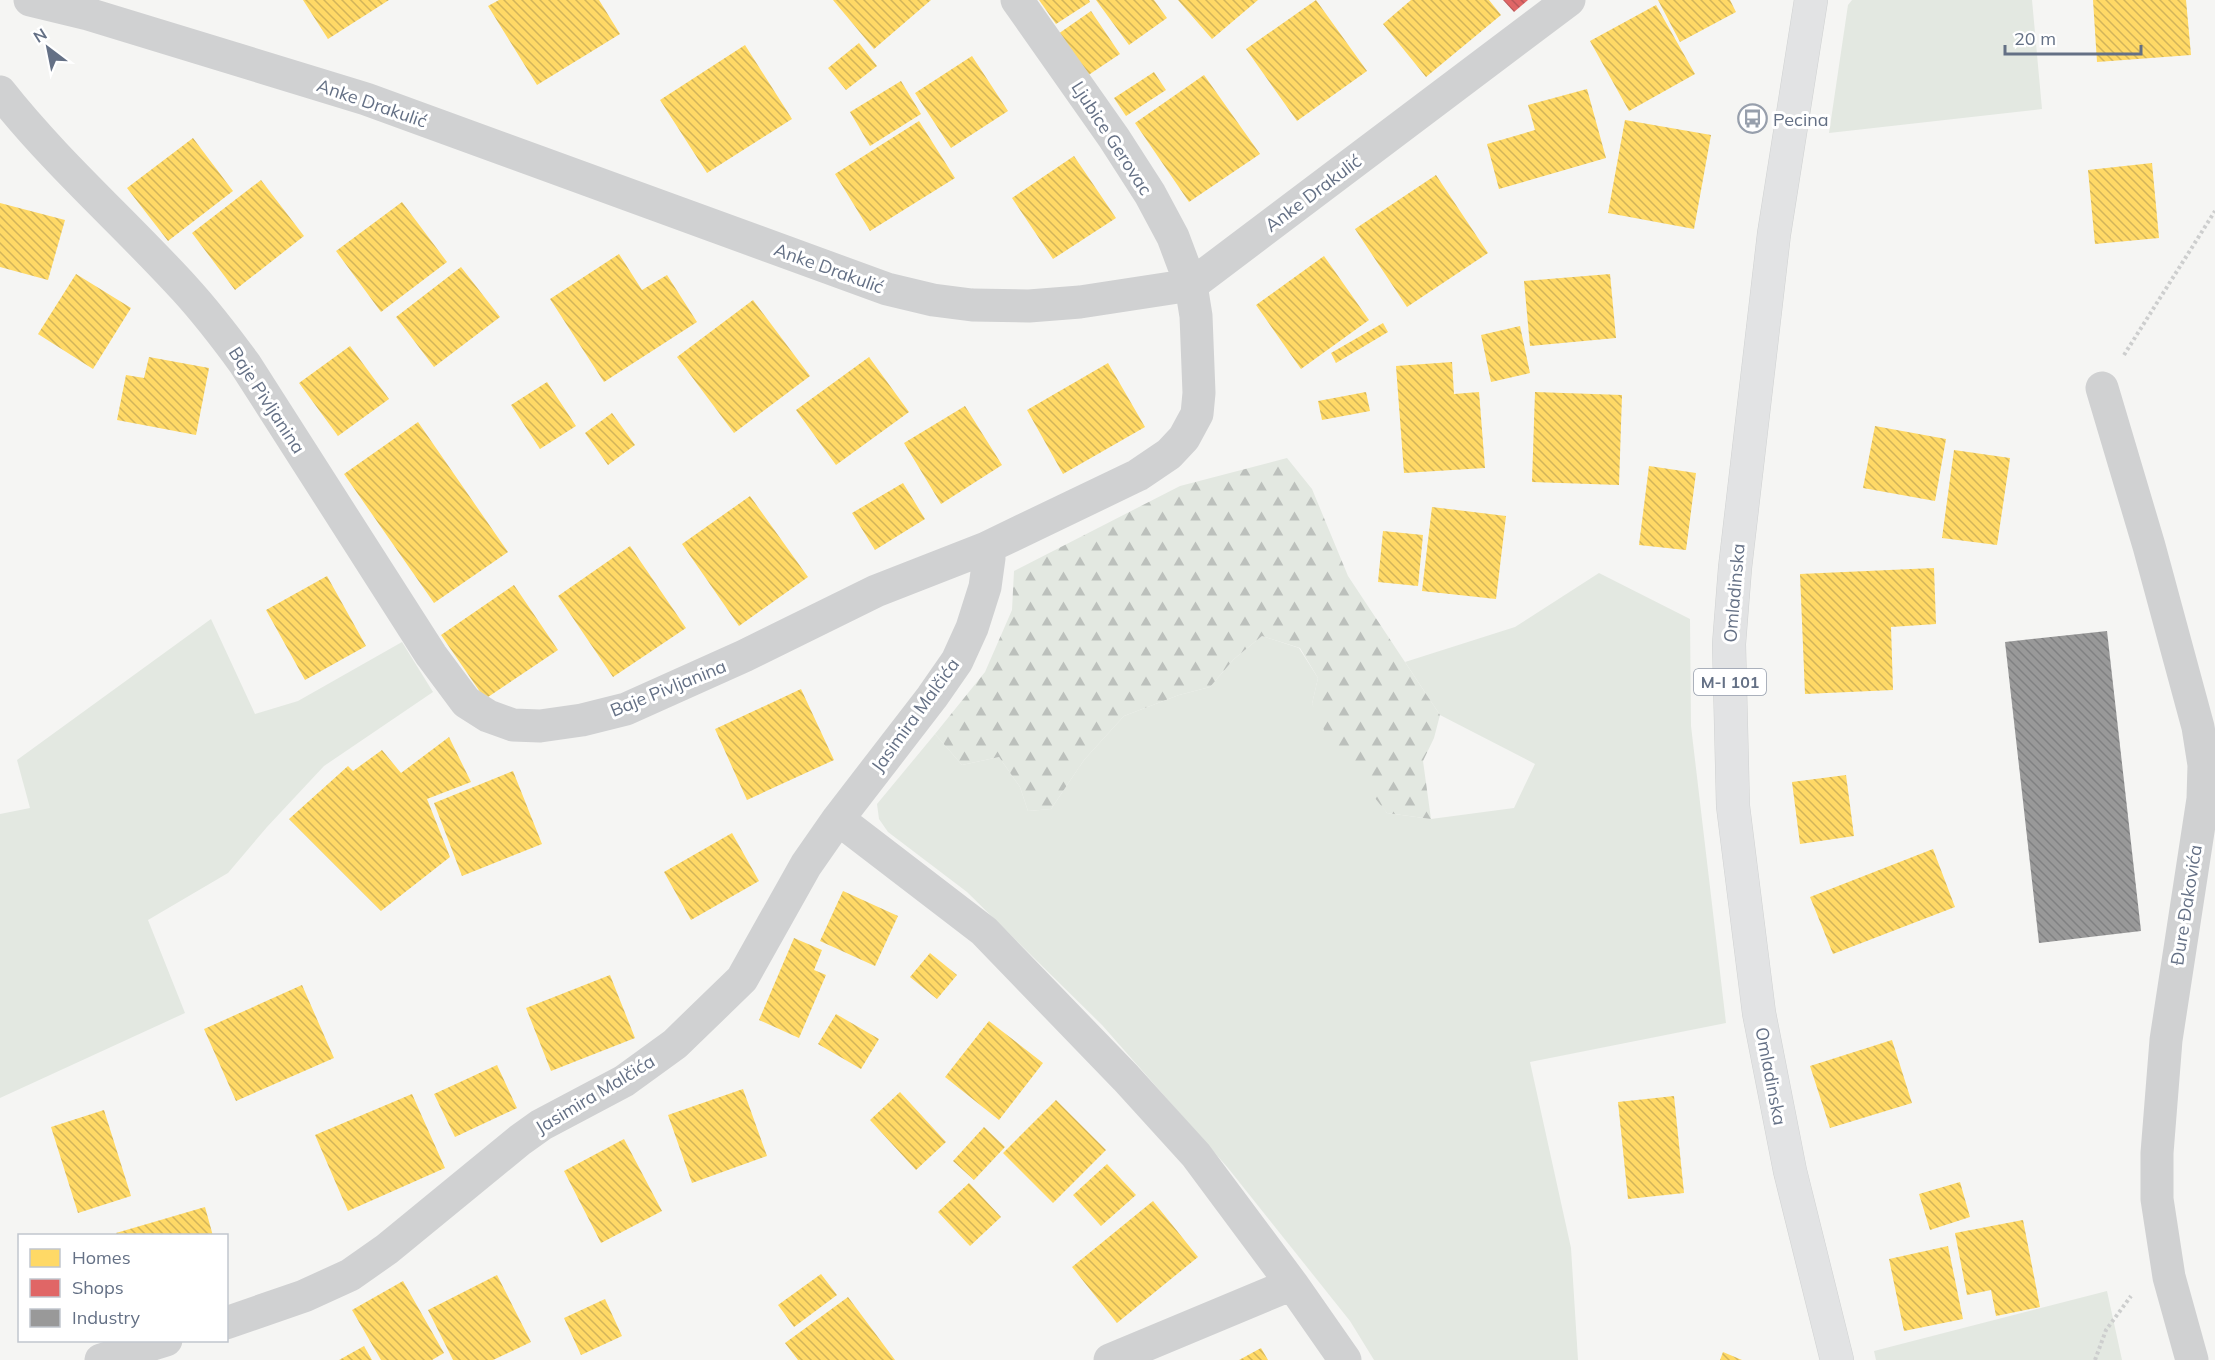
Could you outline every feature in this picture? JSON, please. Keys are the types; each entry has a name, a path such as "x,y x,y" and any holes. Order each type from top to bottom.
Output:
{"main road":[{"name":"Omladinska","path":"1811,0 1773,234 1736,557 1729,644 1733,806 1759,1013 1790,1171 1836,1360"}],"street":[{"name":"Anke Drakulić","path":"30,0 88,14 366,99 887,289 933,300 972,305 1029,306 1080,302 1191,285 1569,0"},
{"name":"Ljubice Gerovac","path":"1017,0 1114,138 1150,195 1173,237 1191,285"},
{"name":"Baje Pivljanina","path":"0,92 22,121 185,289 219,329 245,364 431,656 466,702 488,716 513,725 540,726 582,720 626,709 744,656 876,591 986,548 1138,475 1169,454 1184,438 1197,414 1199,393 1196,316 1191,285"},
{"name":"Đure Đakovića","path":"2102,388 2198,727 2204,765 2203,799 2166,1040 2160,1103 2157,1199 2169,1277 2192,1360"},
{"name":"Jasimira Malčića","path":"228,1322 303,1296 350,1275 387,1249 527,1135 624,1081 675,1044 742,979 806,865 957,661 972,628 985,587 989,558 986,548"},
{"path":"838,819 984,931 1126,1078 1196,1155 1292,1284 1345,1360"},
{"path":"1110,1360 1292,1284"},
{"path":"101,1360 163,1342"}],"path":[{"path":"2102,388 2215,211"},
{"path":"2096,1360 2106,1330 2132,1294 2169,1277"}],"green space":[{"path":"1852,0 2032,0 2042,109 1829,133 1848,5"},
{"path":"1287,458 1312,489 1348,576 1440,715 1434,738 1423,761 1431,819 1387,813 1329,741 1312,704 1318,678 1300,648 1262,636 1234,659 1210,687 1179,695 1124,716 1084,760 1051,809 1028,811 1020,787 999,757 962,765 935,734 985,672 1012,610 1014,571 1180,486"},
{"path":"1599,573 1690,619 1691,726 1726,1023 1530,1062 1571,1248 1578,1360 1374,1360 1350,1321 1228,1168 1102,1025 967,892 888,832 879,819 877,804 935,734 962,765 999,757 1020,787 1028,811 1051,809 1084,760 1124,716 1179,695 1210,687 1234,659 1262,636 1299,648 1318,678 1312,704 1387,813 1431,819 1514,808 1535,764 1440,715 1405,662 1515,627"},
{"path":"211,619 255,714 298,701 402,642 433,692 324,766 228,873 148,920 185,1013 0,1098 0,814 30,808 17,760"},
{"path":"2107,1291 2122,1360 1876,1360 1874,1351"}],"building: Homes":[{"path":"303,0 389,0 328,39"},
{"path":"499,0 599,0 620,34 537,85 488,6"},
{"path":"833,0 931,0 874,49"},
{"path":"1039,0 1089,0 1090,2 1056,24"},
{"path":"1096,0 1154,0 1167,18 1129,45"},
{"path":"1178,0 1258,0 1212,39"},
{"path":"1316,0 1367,71 1297,121 1246,49"},
{"path":"1411,0 1489,0 1501,15 1426,77 1383,24"},
{"path":"1658,0 1730,0 1736,12 1680,42"},
{"path":"2093,0 2186,0 2191,55 2097,62"},
{"path":"1656,5 1695,74 1629,111 1590,41"},
{"path":"1091,11 1120,54 1087,76 1058,34"},
{"path":"859,43 877,66 846,90 828,68"},
{"path":"745,45 792,119 707,173 660,100"},
{"path":"972,56 1008,111 951,148 915,93"},
{"path":"1154,72 1166,90 1126,116 1114,98"},
{"path":"1204,75 1260,154 1189,202 1135,123"},
{"path":"901,81 921,114 870,146 850,112"},
{"path":"1587,89 1606,158 1499,189 1487,144 1535,130 1528,105"},
{"path":"1625,120 1711,135 1694,229 1608,213"},
{"path":"919,121 955,178 870,231 835,174"},
{"path":"193,138 233,191 168,241 127,188"},
{"path":"1074,156 1116,218 1053,259 1012,198"},
{"path":"2152,163 2159,238 2095,244 2088,170"},
{"path":"1436,175 1488,253 1407,307 1355,229"},
{"path":"261,180 304,236 235,290 192,233"},
{"path":"402,202 447,262 381,312 336,251"},
{"path":"0,203 65,220 48,280 0,267"},
{"path":"619,254 642,290 667,275 697,322 604,382 550,299"},
{"path":"1324,256 1369,320 1301,369 1256,305"},
{"path":"461,267 500,317 434,367 396,317"},
{"path":"76,274 131,308 93,369 38,334"},
{"path":"1610,274 1616,338 1530,346 1524,281"},
{"path":"753,300 810,376 734,433 677,357"},
{"path":"1383,323 1388,332 1336,363 1331,353"},
{"path":"1520,326 1530,373 1491,382 1481,335"},
{"path":"350,346 389,399 338,436 299,383"},
{"path":"149,357 209,368 196,435 117,420 126,375 144,378"},
{"path":"869,357 909,412 836,465 796,410"},
{"path":"1452,362 1454,394 1479,392 1485,468 1404,473 1396,366"},
{"path":"1108,363 1145,427 1063,474 1027,410"},
{"path":"547,382 576,426 540,449 511,405"},
{"path":"1366,392 1370,411 1322,420 1318,401"},
{"path":"1535,392 1622,395 1619,485 1532,482"},
{"path":"965,406 1002,465 941,504 904,443"},
{"path":"612,413 635,445 608,465 585,433"},
{"path":"418,422 508,552 434,603 344,474"},
{"path":"1875,426 1946,439 1935,501 1863,488"},
{"path":"1954,450 2010,458 1997,545 1942,538"},
{"path":"1649,466 1696,473 1686,550 1639,545"},
{"path":"903,483 925,519 875,550 852,513"},
{"path":"750,496 808,577 739,626 682,544"},
{"path":"1432,507 1506,516 1496,599 1422,591"},
{"path":"1383,531 1423,535 1418,586 1378,582"},
{"path":"630,546 686,628 613,677 558,596"},
{"path":"1934,568 1936,624 1891,627 1893,690 1805,694 1800,574"},
{"path":"327,576 366,646 305,680 266,610"},
{"path":"514,585 558,650 485,699 441,635"},
{"path":"801,689 834,760 747,800 715,729"},
{"path":"449,737 471,782 427,799 450,857 381,911 289,819 348,766 353,771 382,750 401,773"},
{"path":"513,771 542,844 462,876 434,803"},
{"path":"1846,775 1854,836 1800,844 1792,782"},
{"path":"732,833 759,881 691,920 664,872"},
{"path":"1933,849 1955,907 1833,954 1810,897"},
{"path":"843,891 898,916 875,966 820,941"},
{"path":"794,938 822,950 814,970 826,975 799,1038 759,1020"},
{"path":"930,953 957,975 937,999 910,977"},
{"path":"610,975 635,1038 551,1071 526,1008"},
{"path":"302,985 334,1058 236,1101 204,1029"},
{"path":"836,1014 879,1039 861,1069 818,1044"},
{"path":"989,1021 1043,1063 999,1120 945,1077"},
{"path":"1892,1040 1912,1103 1830,1128 1810,1066"},
{"path":"497,1065 517,1108 455,1137 434,1094"},
{"path":"743,1089 767,1156 692,1183 668,1115"},
{"path":"900,1092 946,1142 916,1170 870,1120"},
{"path":"412,1094 445,1168 348,1211 315,1135"},
{"path":"1674,1096 1684,1193 1628,1199 1618,1102"},
{"path":"1056,1100 1106,1150 1053,1203 1003,1153"},
{"path":"104,1110 131,1196 78,1213 51,1127"},
{"path":"984,1127 1005,1147 974,1180 953,1161"},
{"path":"624,1139 662,1211 601,1243 564,1171"},
{"path":"1107,1164 1136,1195 1101,1226 1073,1195"},
{"path":"1960,1182 1970,1217 1930,1230 1919,1194"},
{"path":"969,1183 1001,1217 970,1246 938,1212"},
{"path":"1153,1201 1198,1257 1117,1323 1072,1267"},
{"path":"205,1207 212,1234 116,1234"},
{"path":"2023,1220 2040,1307 1996,1316 1991,1290 1967,1295 1955,1233"},
{"path":"1948,1246 1963,1319 1904,1331 1889,1259"},
{"path":"821,1274 837,1295 794,1327 778,1305"},
{"path":"497,1275 531,1342 493,1360 453,1360 428,1310"},
{"path":"403,1281 444,1353 432,1360 381,1360 352,1310"},
{"path":"848,1297 895,1360 798,1360 785,1343"},
{"path":"605,1299 622,1336 581,1355 564,1318"},
{"path":"364,1346 372,1360 339,1360"},
{"path":"1261,1348 1268,1360 1239,1360"},
{"path":"1723,1352 1742,1360 1720,1360"}],"building: Shops":[{"path":"1503,0 1528,0 1514,12"}],"building: Industry":[{"path":"2107,631 2141,931 2039,943 2005,642"}],"place":[{"name":"Pecina","path":"1752,119"}]}
